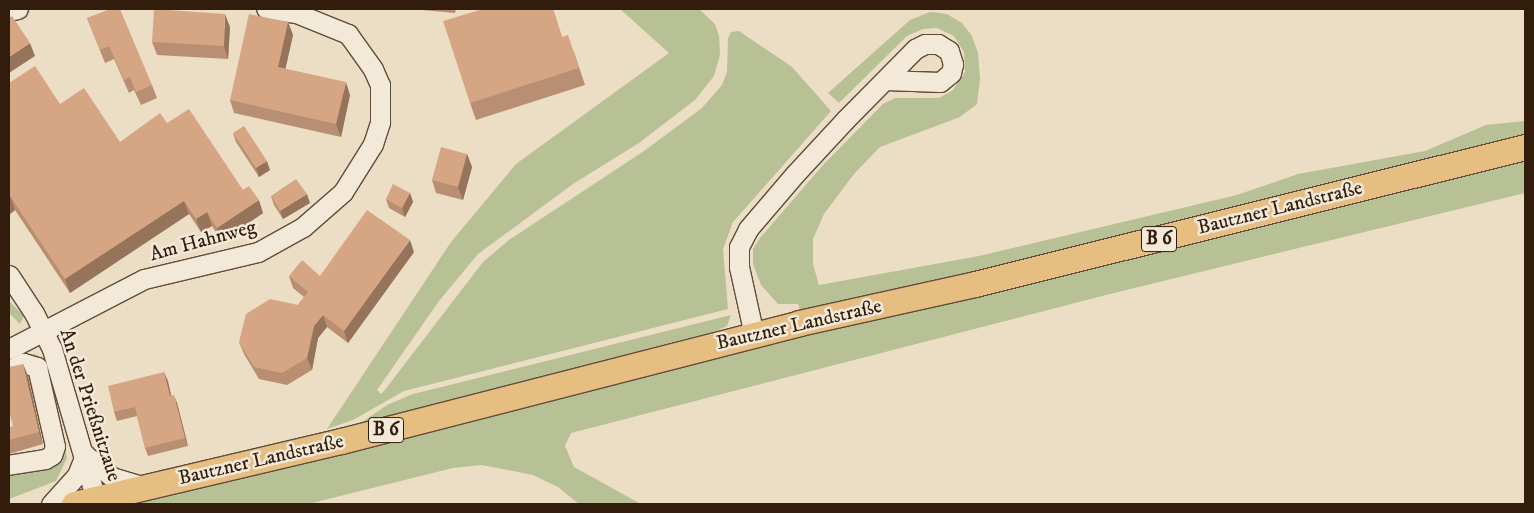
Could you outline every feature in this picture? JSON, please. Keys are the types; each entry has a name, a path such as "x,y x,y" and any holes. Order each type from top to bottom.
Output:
{"main road":[{"name":"Bautzner Landstraße","path":"85,501 542,392 754,335 975,284 1525,147"}],"street":[{"path":"9,11 18,9"},
{"name":"Am Hahnweg","path":"9,349 144,279 258,252 282,240 323,212 359,169 373,144 380,122 380,85 373,69 348,34 336,27 296,13 266,9"},
{"path":"754,335 740,267 739,247 748,229 795,174 885,80"},
{"name":"An der Prießnitzaue","path":"9,275 44,331 85,455 85,501"},
{"path":"9,370 23,362 37,366 55,446 52,455 45,459 9,465"},
{"path":"51,504 77,474 85,455 112,477 145,487"}],"green space":[{"path":"620,9 700,10 715,24 719,36 720,55 714,76 695,100 639,143 573,184 478,254 439,301 377,390 381,394 384,391 483,262 509,240 644,151 702,108 722,85 727,72 728,38 731,32 739,31 792,67 831,111 733,222 723,249 728,309 404,391 353,420 327,429 451,242 516,164 669,53"},
{"path":"930,12 947,14 962,23 972,36 978,53 980,79 977,104 960,117 880,147 854,174 824,214 813,239 813,264 819,285 979,256 1237,195 1298,174 1425,151 1486,125 1525,121 1525,137 1322,184 1006,268 800,310 798,304 778,304 761,285 753,264 753,249 760,238 823,165 883,104 895,98 939,98 953,90 965,72 964,52 954,36 937,28 923,29 907,36 839,103 828,93 910,20"},
{"path":"1525,155 1525,193 1110,294 571,433 565,446 574,467 641,504 579,504 558,487 533,475 482,465 453,468 308,504 133,504"},
{"path":"9,301 24,316 20,324 9,313"},
{"path":"731,315 727,326 716,331 359,424 387,405 413,394"},
{"path":"24,354 35,354 46,360 67,458 56,481 9,499 9,471 55,460"}],"building":[{"path":"110,9 120,9 152,85 136,92 130,77 124,80 109,46 100,50 87,18"},
{"path":"154,9 225,14 224,46 152,42"},
{"path":"483,9 553,9 562,37 568,35 579,68 470,103 443,21"},
{"path":"249,14 288,22 278,67 346,82 336,124 230,100"},
{"path":"12,16 30,43 9,57 9,18"},
{"path":"35,66 60,104 84,88 120,142 160,113 167,123 189,109 243,190 249,186 259,200 217,228 207,212 196,219 184,201 65,279 10,196 9,198 9,83"},
{"path":"244,126 267,161 256,168 233,133"},
{"path":"441,147 467,154 458,187 432,180"},
{"path":"296,179 307,194 280,211 271,196"},
{"path":"393,184 410,193 402,208 386,199"},
{"path":"367,210 410,240 344,331 323,315 314,326 307,358 282,373 254,367 239,342 246,314 270,299 298,305 308,292 289,276 302,260 320,276"},
{"path":"23,364 39,432 9,440 9,428 13,426 9,411 9,367"},
{"path":"164,372 170,396 174,395 185,438 145,448 135,407 114,412 108,386"}]}
